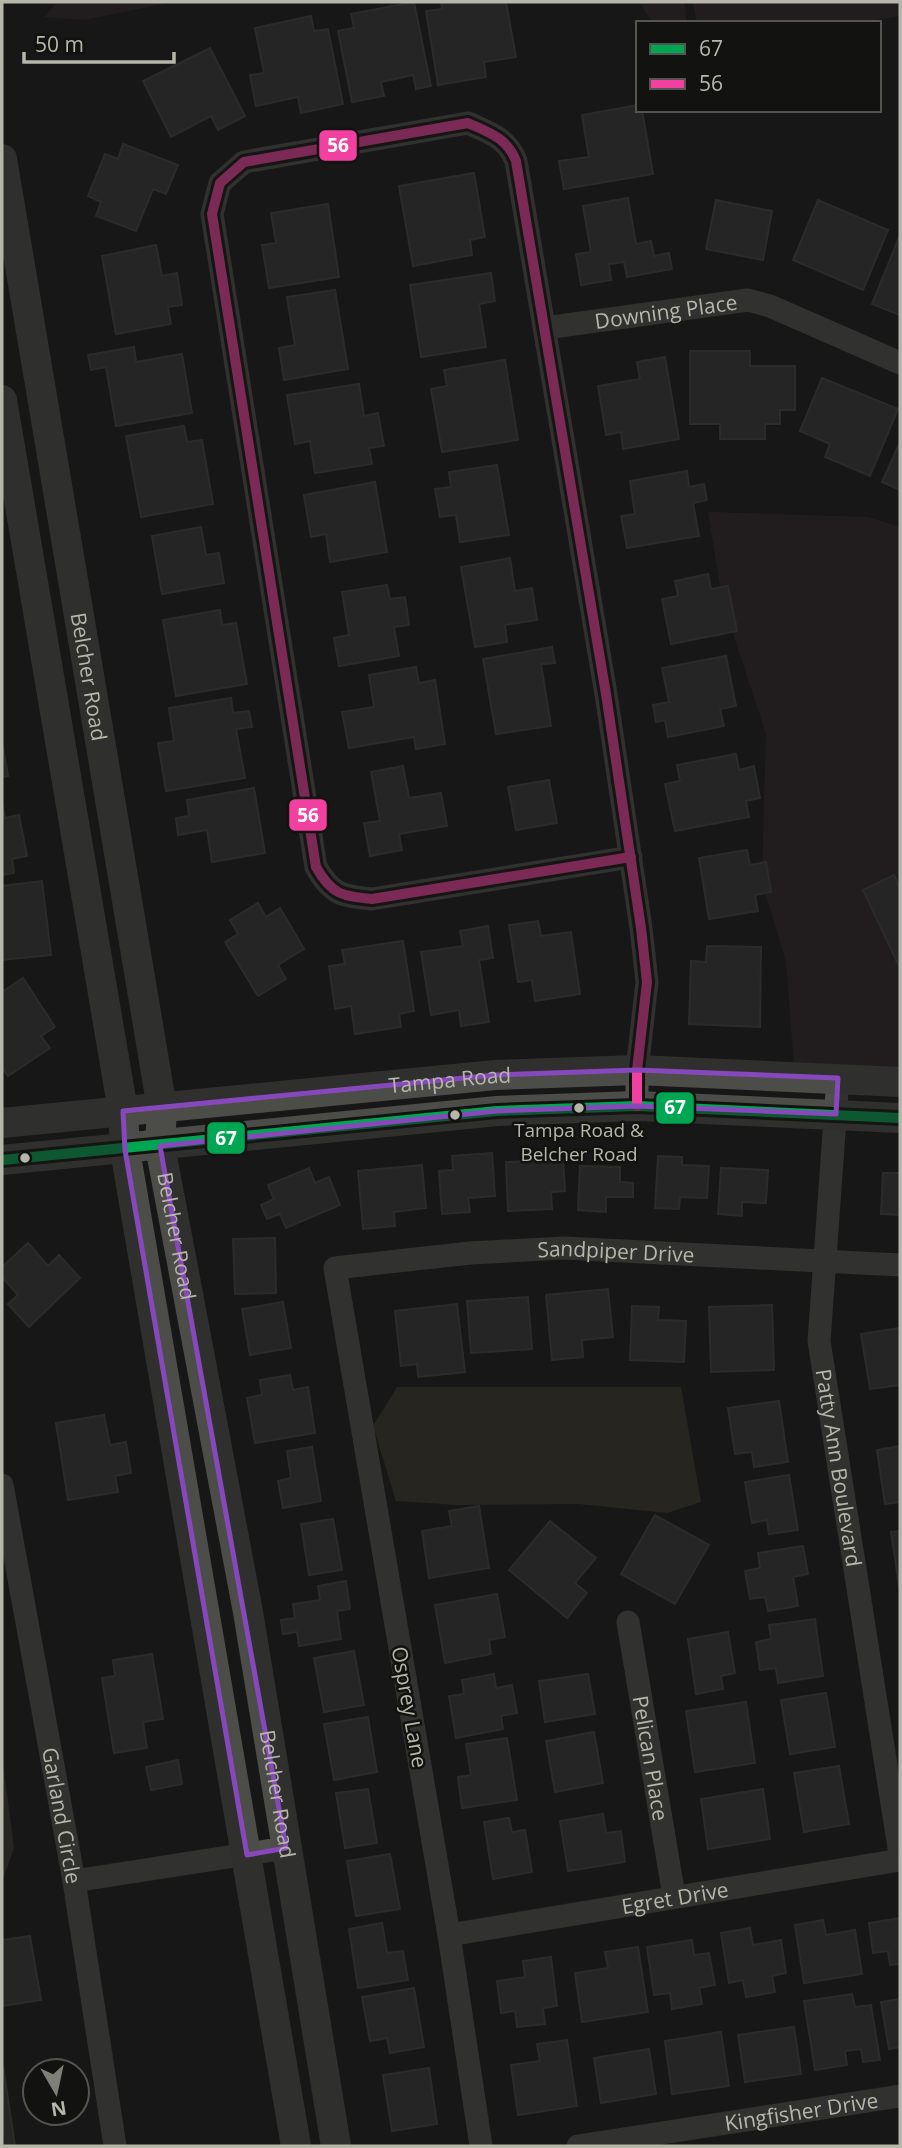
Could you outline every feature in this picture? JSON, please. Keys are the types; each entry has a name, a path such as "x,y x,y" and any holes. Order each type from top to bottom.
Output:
{"main road":[{"name":"Belcher Road","path":"2,159 162,1108 160,1146 248,1612 337,2146"},
{"name":"Belcher Road","path":"2,400 123,1111 125,1150 296,2146"},
{"name":"Tampa Road","path":"2,1123 495,1075 637,1070 900,1082"},
{"name":"Tampa Road","path":"2,1160 125,1150 484,1112 637,1106 900,1118"}],"street":[{"path":"631,857 372,899 340,895 324,881 316,867 212,214 220,183 244,162 468,123 497,135 511,147 516,161 545,328 631,857 647,982 637,1070 637,1106"},
{"name":"Downing Place","path":"545,328 748,300 770,306 900,363"},
{"name":"Patty Ann Boulevard","path":"838,1078 819,1341 824,1392 900,1854"},
{"name":"Sandpiper Drive","path":"335,1268 470,1253 564,1248 900,1265"},
{"name":"Osprey Lane","path":"335,1268 449,1935 481,2146"},
{"name":"Garland Circle","path":"2,1485 74,1881 116,2146"},
{"name":"Pelican Place","path":"628,1622 674,1896"},
{"path":"74,1881 286,1848"},
{"name":"Egret Drive","path":"449,1935 900,1860"},
{"name":"Kingfisher Drive","path":"578,2146 900,2096"}],"highlighted area":[{"path":"637,1070 838,1078 836,1114 637,1106 497,1111 160,1146 286,1848 247,1855 125,1150 123,1111 495,1075"}],"shaded area":[{"path":"57,2 173,2 84,20 45,17"},
{"path":"639,2 684,2 687,21 652,21"},
{"path":"693,2 900,2 900,16 867,21 697,21"},
{"path":"708,512 868,517 900,527 900,1070 794,1065 786,962 762,882 766,733 723,603"},
{"path":"397,1387 681,1387 701,1502 667,1513 579,1504 457,1505 396,1501 373,1426"},
{"path":"2,1755 14,1848 2,1882"}],"building":[{"path":"414,2 431,86 416,89 413,75 381,82 384,96 352,102 338,31 354,28 351,14"},
{"path":"441,2 506,2 516,57 484,62 486,77 438,85 426,11 442,9"},
{"path":"311,16 314,31 328,29 343,104 301,113 298,97 256,106 250,75 264,73 255,28"},
{"path":"210,48 245,116 218,130 211,116 171,137 143,81"},
{"path":"636,105 636,112 642,112 653,174 564,189 559,161 589,157 582,115"},
{"path":"123,144 178,165 166,194 153,189 136,231 96,216 101,202 88,196 105,154 118,159"},
{"path":"474,173 485,237 470,240 472,255 413,266 399,186"},
{"path":"628,198 636,244 651,241 654,256 669,253 672,269 627,277 624,262 609,264 611,280 581,285 576,254 591,252 583,206"},
{"path":"716,200 772,211 763,260 706,249"},
{"path":"818,200 888,230 863,290 793,260"},
{"path":"328,204 339,277 269,288 262,245 276,243 271,213"},
{"path":"900,235 900,315 872,304"},
{"path":"156,245 162,276 177,273 182,305 168,307 171,324 116,334 102,256"},
{"path":"491,273 495,301 479,304 486,347 421,357 410,285"},
{"path":"335,290 348,369 284,380 279,348 295,345 287,297"},
{"path":"134,347 136,362 182,354 192,413 116,426 106,367 91,370 88,355"},
{"path":"690,351 750,351 750,366 795,366 795,410 780,410 780,424 765,424 765,439 720,439 720,424 690,424"},
{"path":"665,357 679,439 623,449 621,432 606,435 598,386 640,379 637,362"},
{"path":"505,360 518,440 442,452 431,389 447,386 444,370"},
{"path":"822,378 898,409 870,476 825,457 830,444 800,431"},
{"path":"359,384 364,416 378,413 384,446 369,448 372,464 315,473 310,441 295,444 287,395"},
{"path":"184,426 187,442 202,440 213,504 141,517 126,436"},
{"path":"900,442 900,490 882,482"},
{"path":"497,465 509,535 460,542 456,515 440,517 435,489 451,487 449,472"},
{"path":"687,471 689,487 704,484 707,500 693,503 699,536 627,548 621,516 635,514 630,481"},
{"path":"375,482 387,552 330,562 326,534 311,537 304,495"},
{"path":"201,527 206,555 219,553 224,583 162,594 152,536"},
{"path":"510,558 515,591 532,588 537,620 505,625 507,642 475,647 461,567"},
{"path":"708,574 711,589 728,586 737,631 671,644 662,599 678,596 675,581"},
{"path":"387,585 390,599 405,597 409,625 394,627 399,656 339,666 334,638 349,635 342,592"},
{"path":"220,610 222,625 236,623 247,684 176,696 163,620"},
{"path":"552,647 555,663 541,664 551,726 496,734 483,659"},
{"path":"726,656 736,706 720,709 724,726 668,737 665,720 656,722 653,705 669,702 662,668"},
{"path":"416,667 419,683 435,680 445,744 416,749 414,737 349,748 342,712 374,707 369,675"},
{"path":"231,698 233,713 249,711 252,727 236,729 245,778 166,791 158,743 174,741 169,708"},
{"path":"2,742 8,776 2,777"},
{"path":"736,754 739,770 754,766 760,798 746,801 749,817 675,831 665,784 680,781 677,765"},
{"path":"403,766 409,798 441,793 447,826 399,834 402,850 370,856 364,823 380,821 371,772"},
{"path":"549,780 557,823 516,830 508,787"},
{"path":"254,788 265,853 212,862 207,830 178,835 176,818 189,816 187,800"},
{"path":"2,804 5,818 19,815 27,856 12,859 14,873 2,875"},
{"path":"747,850 750,865 766,862 771,892 755,895 758,911 709,919 699,858"},
{"path":"894,875 900,889 900,968 863,890"},
{"path":"42,881 51,955 2,960 2,886"},
{"path":"258,903 266,917 280,908 304,949 278,965 286,979 258,996 225,942 238,934 230,920"},
{"path":"538,921 541,936 571,932 580,994 535,1001 532,980 518,982 509,925"},
{"path":"488,926 493,958 479,960 489,1022 461,1026 459,1010 431,1015 421,952 463,946 460,931"},
{"path":"403,941 414,1011 399,1014 401,1027 355,1034 351,1006 335,1009 329,966 345,964 342,950"},
{"path":"707,946 761,947 760,1027 689,1024 691,961 706,962"},
{"path":"23,978 55,1027 41,1036 50,1048 8,1076 2,1067 2,992"},
{"path":"492,1153 495,1196 468,1198 470,1212 442,1214 439,1171 453,1170 452,1156"},
{"path":"658,1156 682,1157 682,1165 709,1166 707,1198 680,1197 679,1209 655,1208"},
{"path":"563,1159 565,1191 551,1192 552,1209 508,1211 506,1162"},
{"path":"422,1165 426,1208 394,1212 395,1226 363,1229 358,1171"},
{"path":"580,1166 620,1167 620,1182 633,1183 633,1197 606,1197 606,1212 578,1210"},
{"path":"309,1168 315,1183 329,1177 340,1205 286,1228 280,1214 267,1219 261,1205 274,1199 268,1185"},
{"path":"721,1168 768,1170 766,1203 742,1202 742,1216 718,1214"},
{"path":"883,1173 900,1173 900,1215 881,1214"},
{"path":"275,1238 276,1293 235,1294 233,1239"},
{"path":"28,1243 48,1266 59,1255 80,1278 29,1327 8,1304 18,1295 2,1277 2,1267"},
{"path":"608,1289 613,1337 582,1340 583,1357 552,1360 546,1295"},
{"path":"528,1297 532,1349 471,1353 467,1301"},
{"path":"283,1302 291,1348 250,1355 242,1309"},
{"path":"457,1304 465,1372 418,1377 417,1364 401,1366 395,1311"},
{"path":"772,1305 774,1370 711,1372 709,1307"},
{"path":"632,1306 659,1307 658,1320 686,1321 684,1362 630,1360"},
{"path":"900,1328 900,1385 870,1389 861,1334"},
{"path":"290,1375 293,1390 308,1387 315,1433 255,1443 247,1398 262,1395 260,1380"},
{"path":"779,1401 788,1462 754,1467 752,1452 735,1454 728,1408"},
{"path":"104,1415 110,1445 126,1442 131,1473 115,1476 118,1492 68,1500 56,1423"},
{"path":"900,1446 900,1502 885,1504 877,1450"},
{"path":"312,1447 321,1501 283,1508 278,1481 291,1478 287,1451"},
{"path":"789,1475 798,1530 769,1534 767,1520 752,1523 745,1482"},
{"path":"479,1506 489,1568 429,1578 422,1531 452,1526 449,1511"},
{"path":"655,1515 709,1545 675,1604 621,1574"},
{"path":"333,1519 342,1570 309,1575 301,1524"},
{"path":"550,1521 596,1558 575,1583 587,1593 567,1618 509,1570"},
{"path":"900,1531 900,1592 891,1532"},
{"path":"803,1546 808,1574 793,1577 798,1606 768,1611 765,1597 750,1599 745,1571 760,1568 758,1553"},
{"path":"346,1581 350,1609 337,1611 341,1639 299,1646 297,1632 283,1634 281,1620 295,1618 293,1604 320,1600 318,1586"},
{"path":"497,1594 505,1637 489,1640 491,1654 445,1663 435,1605"},
{"path":"815,1619 823,1676 778,1683 776,1668 760,1670 756,1642 771,1639 769,1625"},
{"path":"728,1632 735,1673 721,1676 723,1689 696,1694 688,1639"},
{"path":"354,1651 364,1705 324,1712 314,1658"},
{"path":"152,1654 163,1719 143,1722 147,1748 114,1753 102,1678 115,1676 113,1660"},
{"path":"494,1674 496,1688 512,1685 517,1713 501,1716 503,1729 456,1738 449,1696 464,1694 462,1680"},
{"path":"588,1674 595,1714 545,1722 539,1681"},
{"path":"826,1693 835,1747 790,1754 781,1700"},
{"path":"746,1702 755,1763 695,1772 686,1711"},
{"path":"368,1717 377,1772 334,1780 324,1724"},
{"path":"594,1732 603,1783 555,1792 546,1741"},
{"path":"507,1738 517,1800 462,1808 458,1777 471,1775 466,1744"},
{"path":"178,1760 182,1784 151,1790 146,1767"},
{"path":"839,1766 849,1824 804,1832 794,1773"},
{"path":"368,1789 377,1843 345,1848 336,1793"},
{"path":"763,1789 770,1839 708,1849 701,1799"},
{"path":"603,1814 606,1833 621,1831 625,1862 568,1871 560,1821"},
{"path":"509,1818 512,1832 525,1830 532,1872 493,1879 484,1822"},
{"path":"390,1854 400,1909 356,1916 347,1861"},
{"path":"900,1918 900,1964 890,1965 888,1951 873,1953 869,1923"},
{"path":"823,1920 826,1935 855,1930 862,1974 804,1983 795,1925"},
{"path":"382,1923 387,1953 403,1951 408,1980 358,1988 349,1929"},
{"path":"750,1928 753,1945 781,1940 786,1973 772,1976 775,1992 746,1997 743,1980 729,1983 721,1933"},
{"path":"30,1936 41,2000 2,2006 2,1940"},
{"path":"692,1940 694,1955 709,1953 715,1985 699,1988 702,2004 672,2009 670,1993 654,1995 647,1947"},
{"path":"638,1947 648,2012 582,2022 575,1973 608,1968 605,1952"},
{"path":"551,1957 557,2006 543,2008 545,2024 517,2027 515,2011 501,2013 497,1981 525,1977 523,1961"},
{"path":"414,1988 424,2047 390,2053 387,2038 370,2041 362,1997"},
{"path":"852,1994 855,2007 871,2005 880,2060 863,2062 861,2049 845,2051 847,2065 815,2070 804,2001"},
{"path":"900,1999 900,2047 889,2049 881,2002"},
{"path":"794,2027 801,2074 745,2082 738,2035"},
{"path":"721,2032 729,2086 672,2094 665,2041"},
{"path":"567,2040 577,2106 518,2115 511,2065 540,2061 537,2044"},
{"path":"649,2049 656,2094 601,2103 594,2058"},
{"path":"3,2066 15,2146 2,2146"},
{"path":"429,2068 437,2124 392,2131 383,2075"}],"transit line":[{"name":"56","path":"631,857 372,899 345,895 333,889 316,867 212,214 220,183 244,162 468,123 503,142 516,161 606,694 641,928 647,982 637,1070 637,1106"},
{"name":"67","path":"2,1160 497,1111 637,1106 900,1118"}],"place":[{"name":"Tampa Road & Belcher Road","path":"579,1108"}]}
